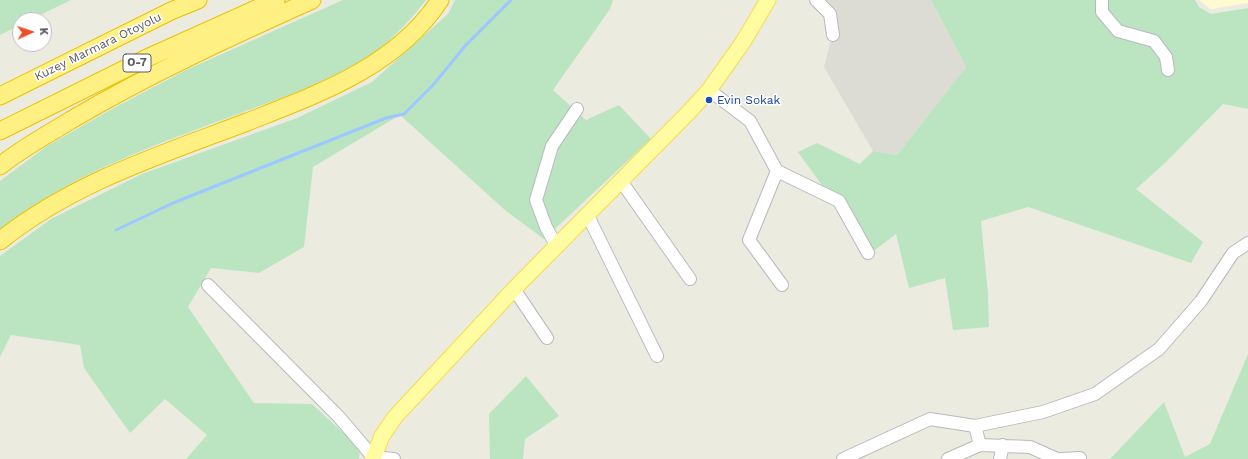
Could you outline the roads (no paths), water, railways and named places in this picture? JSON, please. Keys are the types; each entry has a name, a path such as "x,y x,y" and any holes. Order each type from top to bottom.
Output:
{"highway":[{"name":"Kuzey Marmara Otoyolu","path":"0,96 171,11 198,0"},
{"name":"O-7","path":"0,131 145,59 276,0"},
{"path":"0,166 17,153 120,91 198,52 312,0"},
{"path":"0,241 48,207 106,178 339,84 380,59 406,39 429,16 440,0"}],"main road":[{"path":"373,458 382,436 394,417 514,289 588,216 708,90 743,42 768,0"}],"street":[{"path":"816,0 830,14 833,35"},
{"path":"1102,0 1102,12 1118,31 1154,41 1166,57 1168,70"},
{"path":"708,90 750,121 777,172 839,201 868,253"},
{"path":"557,247 546,227 536,200 552,146 577,110"},
{"path":"777,172 749,240 782,285"},
{"path":"621,181 690,279"},
{"path":"588,216 657,356"},
{"path":"843,459 930,420 975,426 1043,412 1095,394 1159,349 1201,301 1233,253 1248,243"},
{"path":"208,285 339,417 373,458 394,459"},
{"path":"514,289 547,338"},
{"path":"975,426 980,445"},
{"path":"948,459 980,445 1030,447 1057,459"},
{"path":"1000,459 1003,445"},
{"path":"1061,459 1080,458"}],"waterway":[{"path":"116,230 173,203 386,118 404,114 433,85 466,45 511,0"}],"place":[{"name":"Evin Sokak","path":"709,100"}]}
